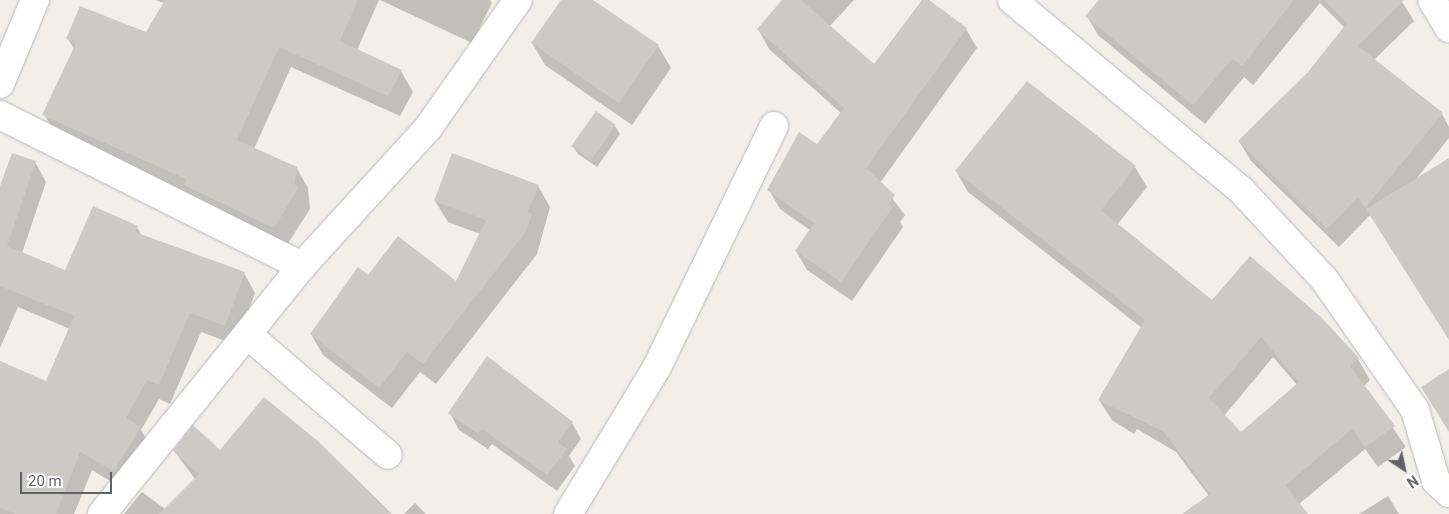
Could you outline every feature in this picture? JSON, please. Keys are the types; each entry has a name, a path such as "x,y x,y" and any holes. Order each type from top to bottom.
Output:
{"street":[{"path":"0,84 35,0"},
{"path":"102,514 302,266 428,128 518,0"},
{"path":"1012,0 1241,190 1324,279 1415,410 1436,481 1449,493"},
{"path":"1432,0 1449,28"},
{"path":"0,115 302,266"},
{"path":"568,514 657,367 774,126"},
{"path":"248,335 388,455"}],"building":[{"path":"165,0 358,0 340,41 402,70 388,96 279,47 237,140 297,167 294,184 299,187 274,228 184,185 186,179 42,115 76,43 66,39 80,6 146,32"},
{"path":"561,0 593,0 659,45 619,103 531,43"},
{"path":"782,0 801,0 874,64 922,0 929,0 967,28 866,168 895,195 889,204 893,207 841,282 795,251 814,223 767,190 799,132 817,144 844,108 757,29"},
{"path":"1099,0 1294,0 1242,66 1232,59 1193,105 1085,16"},
{"path":"1324,0 1404,0 1358,46 1443,113 1365,208 1358,197 1327,229 1238,141 1308,72 1347,23"},
{"path":"1027,81 1136,166 1101,210 1212,300 1250,256 1321,317 1359,358 1350,366 1395,426 1365,447 1352,429 1286,485 1308,514 1182,514 1210,494 1163,431 1098,400 1145,320 955,171","holes":["1261,337 1299,382 1241,432 1209,398"]},
{"path":"596,111 616,125 591,160 571,146"},
{"path":"12,153 36,161 7,246 65,270 93,206 138,226 135,232 245,272 225,326 190,313 159,385 147,380 126,418 141,427 114,471 80,452 56,514 16,514 0,508 0,361 46,381 74,316 0,286 0,186"},
{"path":"452,153 539,185 528,212 532,214 525,233 423,364 407,352 379,388 310,334 358,267 368,275 398,236 456,281 486,220 434,201"},
{"path":"1449,158 1449,340 1366,209"},
{"path":"487,356 573,422 558,442 567,449 547,475 482,429 478,434 448,413"},
{"path":"1449,369 1449,432 1421,387"},
{"path":"264,397 320,443 392,514 159,514 199,474 173,451 193,425 220,450"}]}
